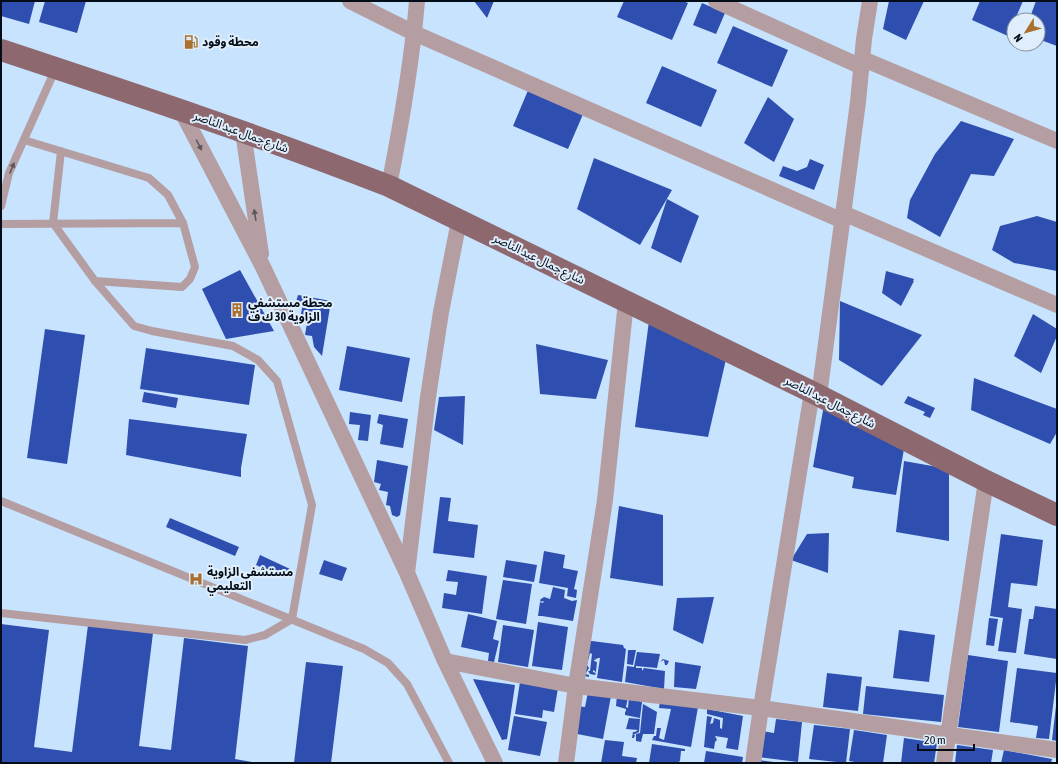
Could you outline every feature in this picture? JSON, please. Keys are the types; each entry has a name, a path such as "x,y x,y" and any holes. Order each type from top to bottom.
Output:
{"main road":[{"name":"شارع جمال عبد الناصر","path":"3,53 56,68 181,110 318,158 389,186 816,394 986,481 1057,515"}],"street":[{"path":"350,1 414,33 843,217 1057,305"},
{"path":"389,186 402,118 417,1"},
{"path":"716,1 862,63 1057,142"},
{"path":"753,763 761,708 816,394 843,217 870,1"},
{"path":"181,110 263,267 407,573 445,660 495,763"},
{"path":"243,132 263,267"},
{"path":"407,573 428,397 441,312 459,221"},
{"path":"566,763 576,686 605,500 626,302"},
{"path":"944,763 986,481"},
{"path":"445,660 576,686 761,708 1057,750"}],"lane":[{"path":"1,206 9,173 56,68"},
{"path":"24,140 150,178 168,195 182,223 195,267 190,279 182,287 95,281"},
{"path":"61,151 53,223 95,281 134,326 152,331 233,346 258,360 277,381 312,505 292,620"},
{"path":"1,224 182,223"},
{"path":"1,501 364,649 388,663 407,684 449,763"},
{"path":"1,613 245,640 265,635 292,620"}],"building":[{"path":"1,1 35,1 29,24 1,16"},
{"path":"45,1 86,1 77,33 39,22"},
{"path":"474,1 494,1 487,18"},
{"path":"624,1 683,1 688,3 672,40 617,17"},
{"path":"889,1 924,1 906,40 883,29"},
{"path":"980,1 1023,1 1018,12 1006,12 1006,35 972,20"},
{"path":"1036,1 1057,1 1057,46 1046,42 1046,12 1032,12"},
{"path":"702,3 725,13 716,34 693,25"},
{"path":"733,26 788,50 772,87 717,63"},
{"path":"662,66 717,90 701,127 646,103"},
{"path":"529,88 584,112 568,149 513,126"},
{"path":"768,97 794,119 774,162 744,143"},
{"path":"961,121 1014,139 994,176 971,174 940,237 907,218 910,200 935,154"},
{"path":"594,158 672,190 640,245 577,209"},
{"path":"810,159 824,165 814,190 779,176 783,166 797,171 807,167"},
{"path":"667,199 699,216 681,263 651,248"},
{"path":"1037,216 1057,222 1057,271 1014,263 992,250 1000,226"},
{"name":"محطة مستشفي الزاوية 30 ك ف","path":"240,270 274,331 226,339 202,289"},
{"path":"886,271 914,279 901,306 882,293"},
{"path":"298,295 331,301 322,356 314,347 312,336 305,335 307,323 303,322 304,315 301,314 303,303 296,302"},
{"path":"840,301 922,335 882,386 839,360"},
{"path":"1033,314 1057,329 1057,336 1041,373 1014,356"},
{"path":"649,321 727,355 708,437 635,427"},
{"path":"45,329 85,335 67,464 27,458"},
{"path":"536,344 608,360 596,399 540,394"},
{"path":"347,346 410,358 402,402 339,390"},
{"path":"146,348 255,365 249,405 140,389"},
{"path":"974,378 1057,409 1057,432 1050,444 971,410"},
{"path":"144,392 178,398 176,408 142,402"},
{"path":"465,396 463,445 434,430 439,397"},
{"path":"908,396 935,408 930,418 923,415 925,412 904,403"},
{"path":"824,405 904,449 896,495 852,488 854,477 813,467"},
{"path":"350,412 371,415 368,441 358,440 360,425 349,424"},
{"path":"379,414 408,419 403,448 380,444 383,425 377,423"},
{"path":"129,419 247,434 241,468 241,477 126,455"},
{"path":"377,460 408,466 400,515 397,517 392,515 390,506 386,505 388,492 379,490 381,484 374,482"},
{"path":"904,461 949,469 949,541 896,532"},
{"path":"440,497 451,498 448,521 478,525 474,558 433,553"},
{"path":"619,506 663,515 663,586 610,578"},
{"path":"170,518 239,547 235,556 166,527"},
{"path":"829,533 828,573 791,560 807,534"},
{"path":"1001,534 1043,540 1037,586 1011,583 1008,607 1022,609 1016,653 998,651 1003,618 990,616"},
{"path":"544,551 565,555 563,568 578,571 574,589 577,590 576,598 567,596 568,588 539,583"},
{"path":"260,555 290,569 285,578 256,565"},
{"path":"324,560 347,568 342,581 319,574"},
{"path":"506,560 537,565 534,582 503,577"},
{"path":"448,570 487,576 482,614 442,608 444,593 456,595 458,582 446,581"},
{"path":"503,580 532,584 526,624 496,619"},
{"path":"553,587 565,590 564,598 572,601 577,600 573,621 538,616 540,602 542,603 544,602 541,602 540,600 544,597 550,599"},
{"path":"714,597 703,644 673,630 677,598"},
{"path":"1035,606 1057,609 1057,659 1024,654 1029,619 1033,619"},
{"path":"468,614 497,621 493,639 499,641 494,662 488,661 489,653 461,647"},
{"path":"989,618 998,619 994,646 986,645"},
{"path":"538,622 568,627 562,670 532,666"},
{"path":"1,624 49,630 34,747 72,752 88,625 153,633 139,746 171,750 184,638 248,646 235,759 257,763 1,763"},
{"path":"503,625 534,630 528,667 498,662"},
{"path":"899,630 935,635 929,682 893,678"},
{"path":"584,640 623,645 626,649 622,682 597,678 600,658 595,660 596,657 594,661 597,662 596,672 593,670 593,672 596,673 595,675 590,674 588,671 590,671 592,654 590,653 587,665 589,668 586,673 582,671 582,673 589,675 589,677 580,675"},
{"path":"628,650 636,650 633,665 627,664"},
{"path":"637,652 660,654 657,668 636,666 636,668 642,668 642,671 644,668 665,671 664,689 625,682 627,666 634,667"},
{"path":"968,655 1008,661 999,732 958,727"},
{"path":"663,659 669,661 667,665 665,665 664,660 660,662"},
{"path":"306,662 343,666 331,763 294,763"},
{"path":"675,662 701,666 696,689 674,687"},
{"path":"1017,668 1057,673 1049,739 1036,738 1038,726 1010,722"},
{"path":"827,673 862,677 858,711 823,707"},
{"path":"473,679 515,685 507,739 502,740"},
{"path":"520,682 558,688 554,712 543,710 542,718 515,714"},
{"path":"866,686 944,695 941,722 863,714"},
{"path":"588,692 611,696 603,739 572,733 577,706 585,707"},
{"path":"617,695 628,697 626,707 628,708 629,696 642,702 640,718 625,715 626,709 616,706"},
{"path":"660,701 698,707 691,747 652,740 654,736 656,736 657,728 661,728 659,738 664,740 671,709 659,708"},
{"path":"643,704 657,712 654,734 643,734 641,742 636,741 636,734 640,733"},
{"path":"1057,706 1057,741 1052,740"},
{"path":"707,709 743,716 738,750 726,748 728,738 715,736 717,740 715,742 714,749 704,747 707,716 712,717 710,724 713,723 714,718 720,720 720,728 722,729 723,718 707,714"},
{"path":"514,716 547,722 540,756 508,750"},
{"path":"629,718 640,719 639,732 633,735 635,735 634,738 632,738 633,732 638,730 626,729"},
{"path":"776,719 802,722 798,762 758,757 762,731 774,733"},
{"path":"814,725 850,729 846,763 809,759"},
{"path":"854,730 887,735 883,763 861,763 849,761"},
{"path":"904,738 937,743 934,763 901,763"},
{"path":"605,740 624,742 622,756 637,758 636,763 601,763"},
{"path":"652,744 685,749 685,751 681,751 680,761 677,763 649,763"},
{"path":"957,745 993,750 991,763 955,763"},
{"path":"1004,750 1052,759 1051,763 1001,763"},
{"path":"706,751 743,757 742,763 704,763"},
{"path":"758,760 774,762 774,763 758,763"}],"place":[{"name":"محطة وقود","path":"191,42"},
{"name":"محطة مستشفي الزاوية 30 ك ف","path":"237,310"},
{"name":"مستشفى الزاوية التعليمي","path":"196,579"}]}
